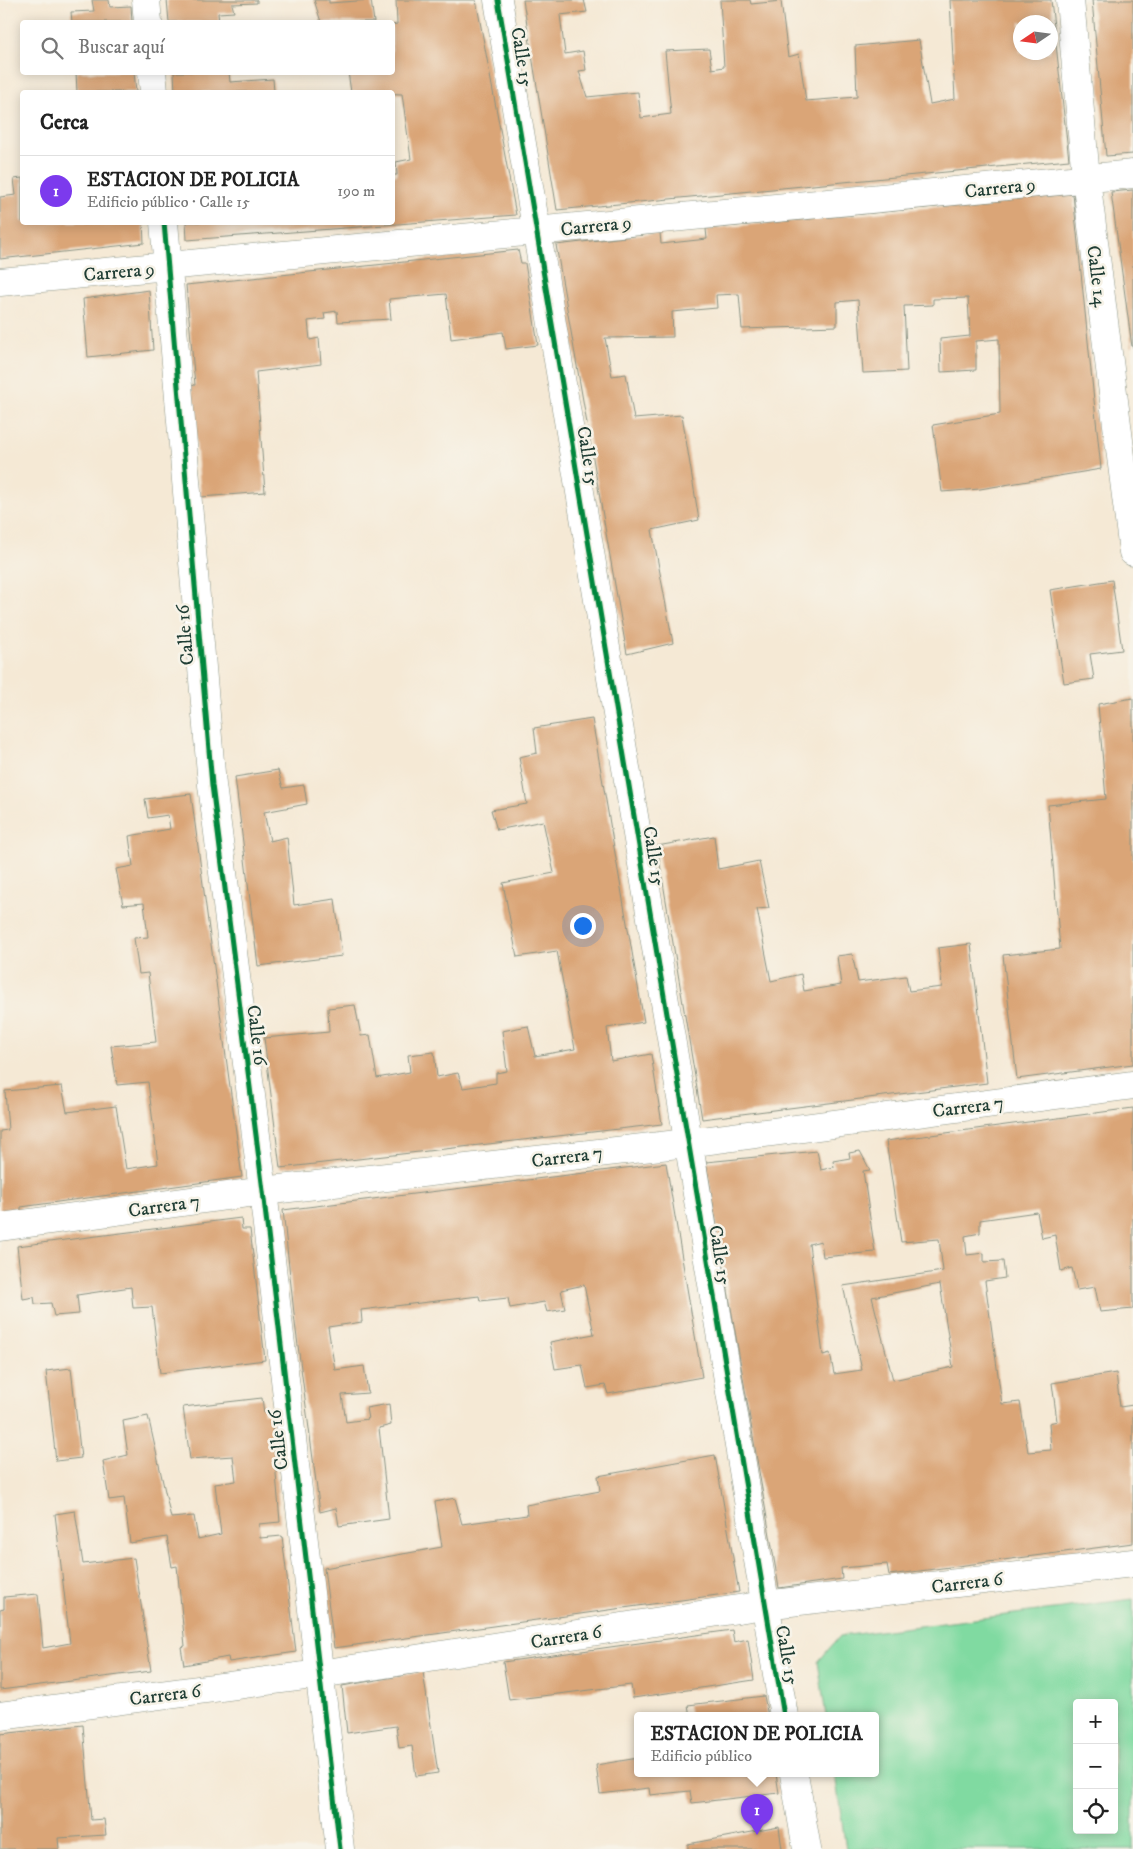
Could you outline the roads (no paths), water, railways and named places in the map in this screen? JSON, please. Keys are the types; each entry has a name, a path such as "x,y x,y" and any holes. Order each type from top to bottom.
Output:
{"street":[{"path":"146,0 148,20"},
{"name":"Calle 15","path":"498,0 783,1712"},
{"name":"Calle 14","path":"1070,0 1086,178 1133,552"},
{"path":"152,75 154,90"},
{"name":"Carrera 9","path":"0,282 1133,174"},
{"name":"Calle 16","path":"164,225 212,785 263,1191 340,1849"},
{"name":"Carrera 7","path":"0,1227 263,1191 687,1142 1133,1085"},
{"name":"Carrera 6","path":"0,1716 320,1674 764,1605 1133,1563"},
{"path":"795,1777 807,1849"}],"place":[{"name":"ESTACION DE POLICIA","path":"757,1835"}]}
